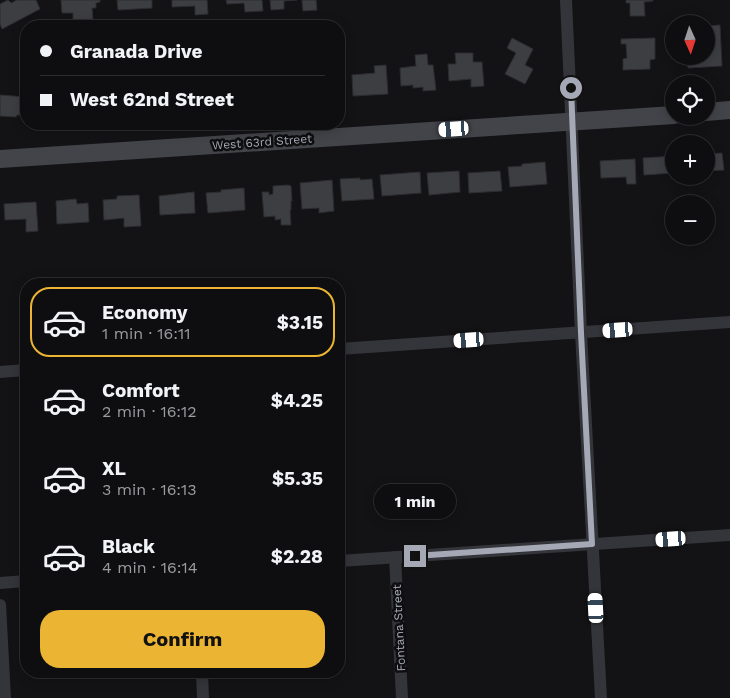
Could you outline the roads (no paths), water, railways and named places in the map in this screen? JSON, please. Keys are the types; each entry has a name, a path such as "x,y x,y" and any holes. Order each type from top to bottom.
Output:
{"main road":[{"path":"715,111 730,110"},
{"name":"West 63rd Street","path":"0,159 665,116"}],"street":[{"path":"566,0 581,333 601,698"},
{"path":"345,349 730,322"},
{"path":"0,372 20,370"},
{"path":"345,561 730,535"},
{"name":"Fontana Street","path":"395,557 402,698"},
{"path":"0,583 20,581"},
{"path":"0,605 5,698"},
{"path":"202,678 203,698"}]}
